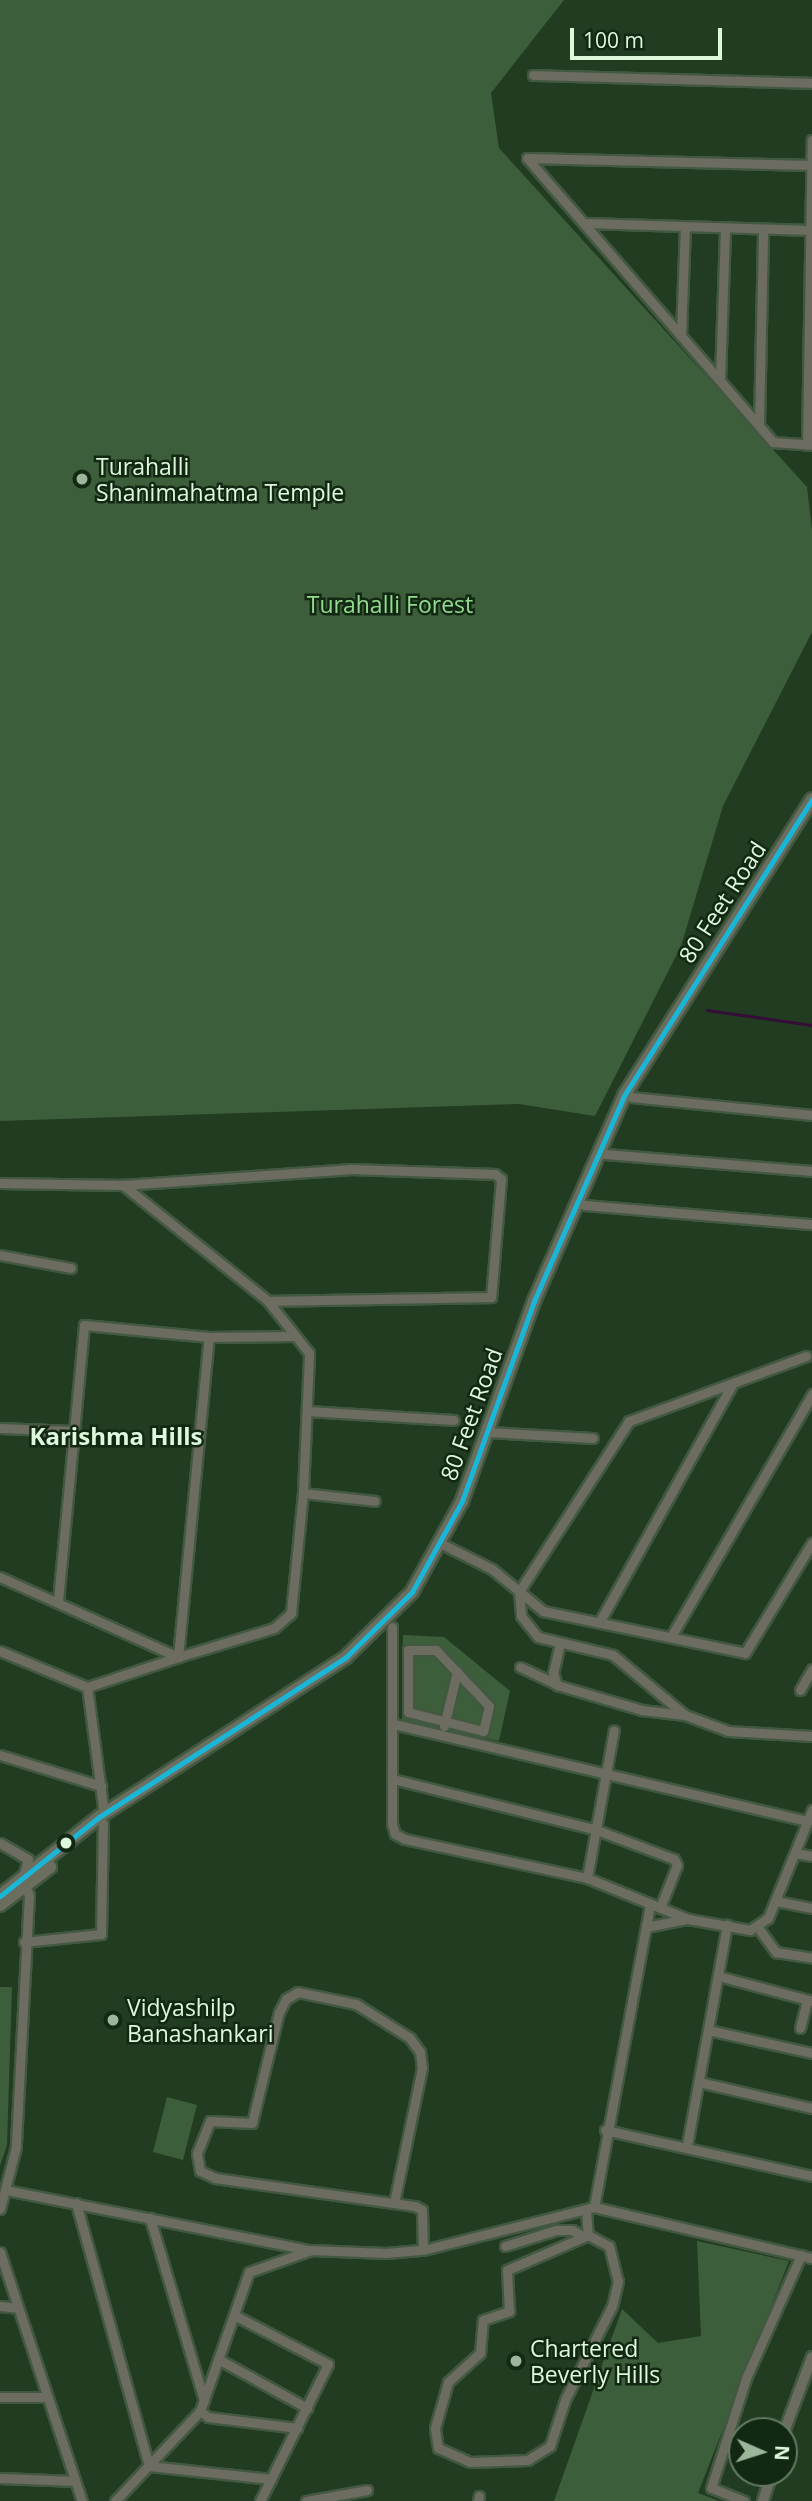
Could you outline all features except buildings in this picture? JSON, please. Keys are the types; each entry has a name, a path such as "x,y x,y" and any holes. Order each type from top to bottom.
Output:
{"main road":[{"name":"80 Feet Road","path":"491,1433 534,1301 625,1094 812,799"},
{"name":"80 Feet Road","path":"104,1819 331,1677 392,1627 418,1597 445,1546 541,1304 631,1097 812,814"},
{"name":"80 Feet Road","path":"0,1905 104,1819 362,1644 412,1592 445,1546"},
{"name":"80 Feet Road","path":"0,1896 25,1882"}],"street":[{"path":"533,75 812,83"},
{"path":"811,165 527,158 773,442 809,445 812,140"},
{"path":"586,223 810,230"},
{"path":"681,335 685,227"},
{"path":"720,380 725,228"},
{"path":"759,425 763,230"},
{"path":"631,1097 812,1115"},
{"path":"606,1154 812,1171"},
{"path":"0,1183 123,1185 352,1169 495,1174 501,1179 491,1297 268,1301"},
{"path":"0,1651 87,1687 274,1628 291,1613 303,1493 309,1353 268,1301 123,1185"},
{"path":"584,1205 812,1224"},
{"path":"0,1255 71,1268"},
{"path":"58,1601 84,1325 209,1337 295,1336"},
{"path":"178,1657 209,1337"},
{"path":"685,1715 613,1656 538,1637 521,1616 519,1592 629,1421 806,1356"},
{"path":"600,1621 732,1384"},
{"path":"671,1635 812,1394"},
{"path":"307,1411 454,1420"},
{"path":"0,1427 74,1431"},
{"path":"491,1433 593,1438"},
{"path":"303,1493 375,1501"},
{"path":"445,1546 492,1569 543,1611 671,1635 745,1653 812,1543"},
{"path":"0,1577 178,1657"},
{"path":"392,1627 395,1834 587,1878 688,1919 759,1929 776,1952 812,1958"},
{"path":"555,1683 560,1643"},
{"path":"408,1650 436,1650 489,1706 482,1731 445,1722 408,1712 408,1650"},
{"path":"520,1667 578,1694 655,1713 685,1715 728,1731 812,1736"},
{"path":"800,1690 812,1669"},
{"path":"442,1734 457,1672"},
{"path":"24,1942 101,1934 104,1819 87,1687"},
{"path":"394,1724 606,1770 808,1821"},
{"path":"587,1878 593,1829 614,1730"},
{"path":"0,1755 101,1786"},
{"path":"393,1779 593,1829 676,1860 660,1908"},
{"path":"759,1929 776,1901 812,1810"},
{"path":"0,1843 28,1859 16,2147 0,2209"},
{"path":"795,1853 812,1856"},
{"path":"776,1901 812,1908"},
{"path":"586,2236 650,1904"},
{"path":"646,1927 688,1919"},
{"path":"687,2145 727,1925"},
{"path":"718,1976 809,2000 800,2028"},
{"path":"394,2203 422,2068 420,2052 410,2038 356,2004 298,1993 286,2000 279,2012 252,2123 210,2121 197,2154 200,2171 215,2178 394,2203 422,2210 423,2249"},
{"path":"708,2030 812,2053"},
{"path":"699,2082 812,2108"},
{"path":"605,2130 687,2145 812,2176"},
{"path":"6,2190 310,2250 386,2253 423,2249 590,2208 812,2258"},
{"path":"76,2203 149,2466"},
{"path":"150,2218 204,2400"},
{"path":"505,2246 556,2230 572,2230 586,2236 609,2246 618,2267 618,2281 612,2306 565,2400 550,2446 528,2460 470,2462 438,2448 435,2428 445,2388 480,2353 482,2320 509,2311 507,2270 586,2236"},
{"path":"115,2501 200,2411 249,2272 310,2250"},
{"path":"0,2252 82,2501"},
{"path":"744,2501 711,2488 746,2378 801,2255"},
{"path":"0,2306 18,2308"},
{"path":"234,2315 326,2361 327,2368 260,2501"},
{"path":"790,2417 812,2357"},
{"path":"218,2359 307,2408"},
{"path":"0,2397 47,2397"},
{"path":"200,2411 208,2417 297,2428"},
{"path":"149,2466 271,2479"},
{"path":"0,2478 75,2481"},
{"path":"306,2501 367,2490"}],"green space":[{"name":"Turahalli Forest","path":"0,0 564,0 491,93 499,148 807,487 812,530 812,632 723,806 681,946 595,1116 519,1104 0,1121"},
{"path":"403,1635 444,1637 510,1691 499,1741 402,1721"},
{"path":"0,1987 12,1987 7,2145 0,2166"},
{"path":"167,2097 197,2105 183,2160 153,2152"},
{"path":"697,2241 789,2261 698,2493 719,2501 554,2501 622,2309 658,2343 701,2336"}],"waterway":[{"path":"707,1010 812,1025"}],"transit line":[{"path":"0,1896 99,1817 346,1657 412,1592 462,1501 534,1301 625,1094 812,799"}],"place":[{"name":"Turahalli Shanimahatma Temple","path":"82,479"},
{"name":"Vidyashilp Banashankari","path":"113,2020"},
{"name":"Chartered Beverly Hills","path":"516,2361"}],"district":[{"name":"Karishma Hills","path":"116,1436"}]}
